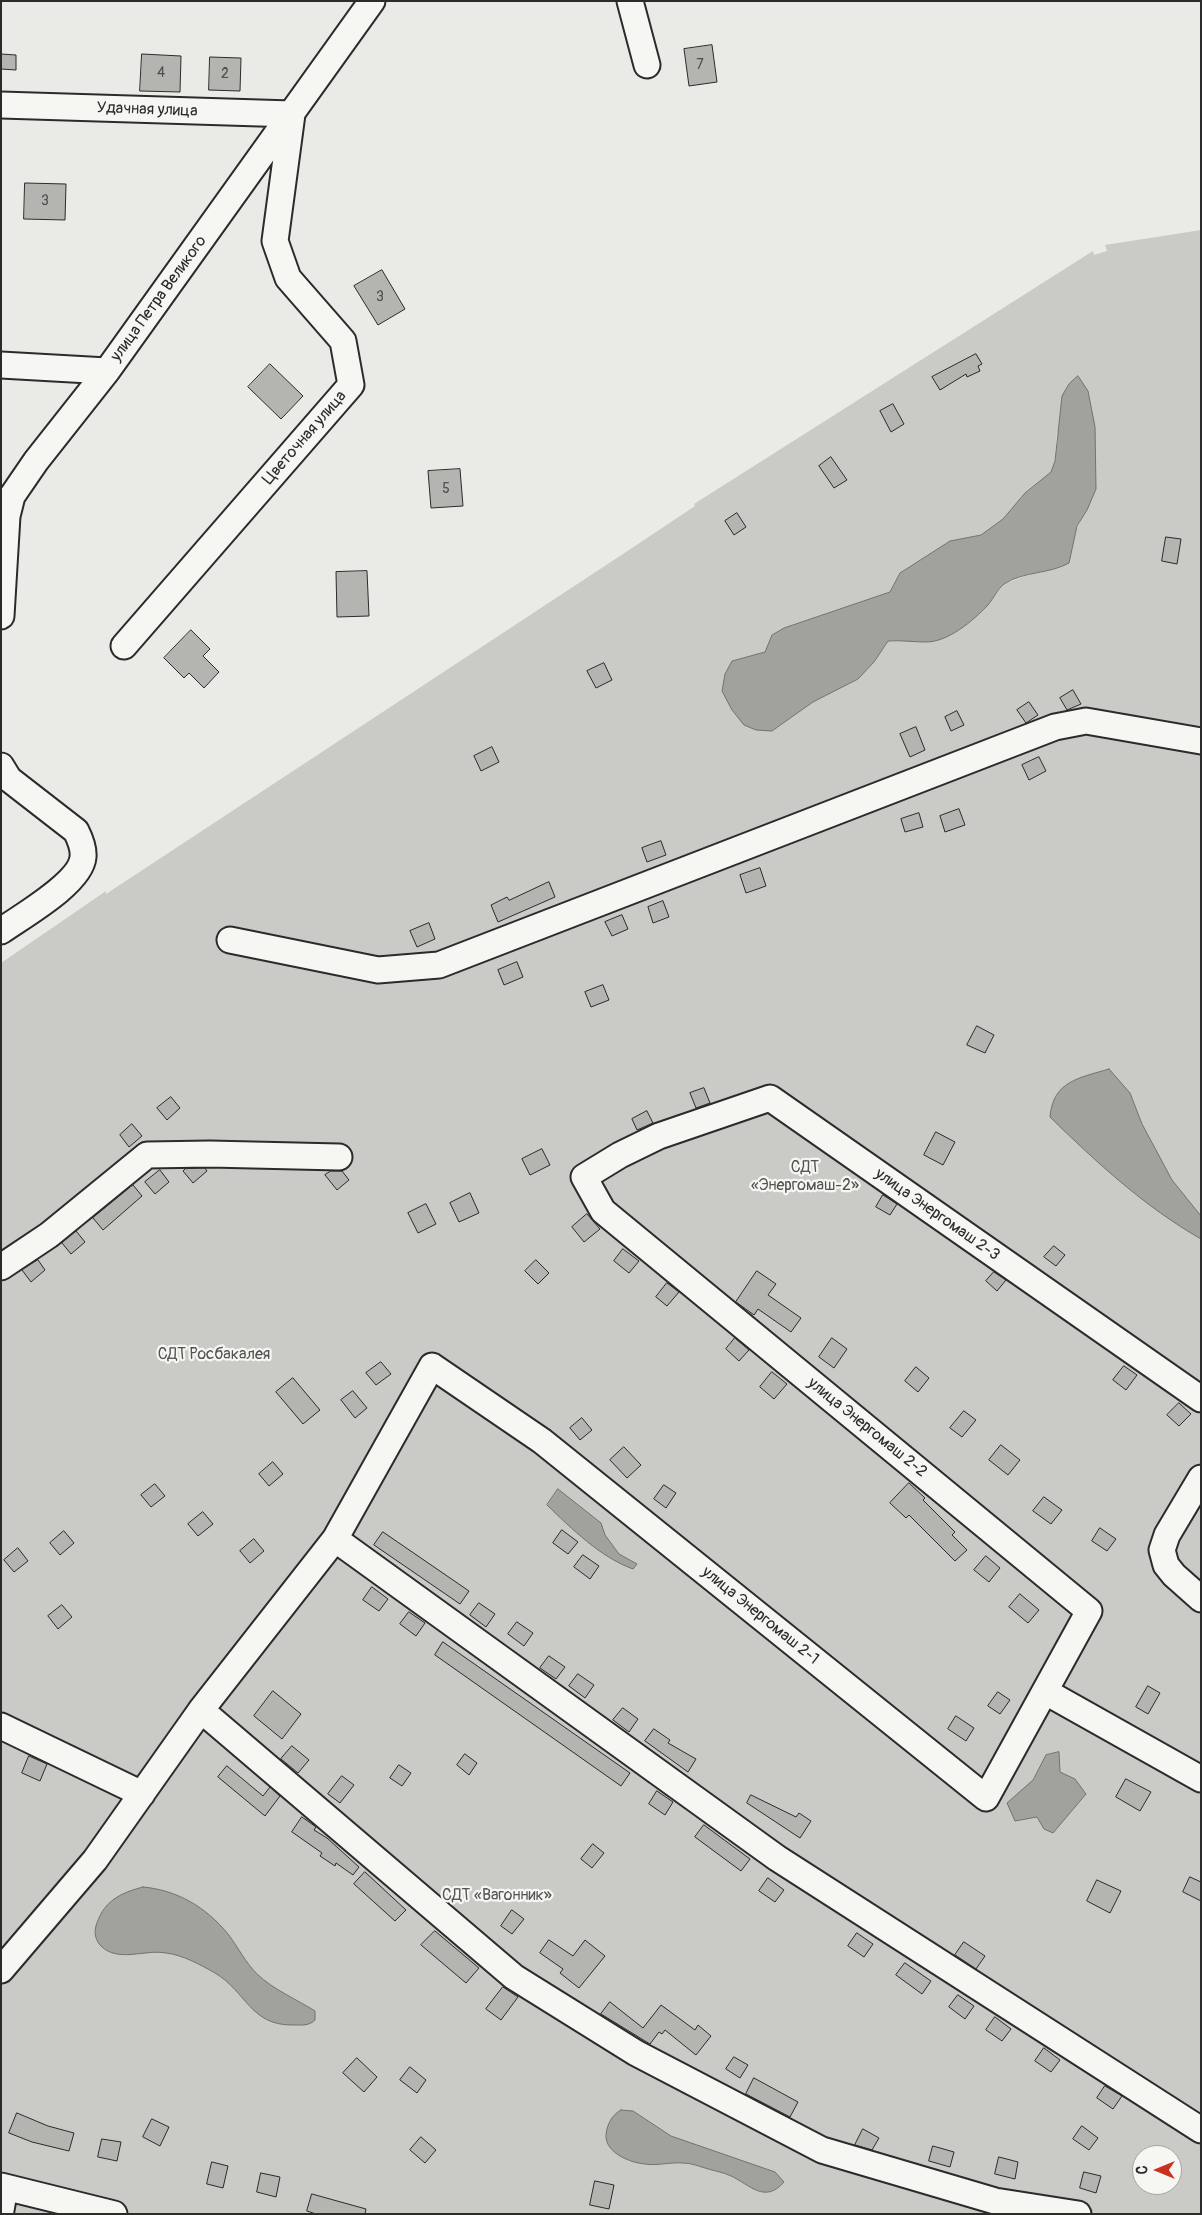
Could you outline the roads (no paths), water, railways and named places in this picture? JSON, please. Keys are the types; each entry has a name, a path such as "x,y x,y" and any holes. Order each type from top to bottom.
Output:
{"street":[{"name":"улица Петра Великого","path":"1,616 7,516 12,496 36,461 107,371 372,1"},
{"path":"630,1 647,65"},
{"name":"Удачная улица","path":"1,105 292,114"},
{"name":"Цветочная улица","path":"124,646 351,385 343,340 288,278 275,241 292,114"},
{"path":"1,365 107,371"},
{"path":"230,940 378,970 439,965 1055,727 1086,722 1201,741"},
{"path":"1,766 9,779 76,831 82,844 83,858 79,869 67,884 1,931"},
{"name":"улица Энергомаш 2-3","path":"659,1136 770,1098 1201,1399"},
{"name":"улица Энергомаш 2-2","path":"659,1136 620,1155 584,1177 603,1211 1089,1611 1046,1692"},
{"path":"1,1267 48,1235 148,1155 210,1154 339,1157"},
{"name":"улица Энергомаш 2-1","path":"335,1539 432,1366 542,1441 986,1798 1046,1692"},
{"path":"1201,1478 1167,1535 1162,1550 1166,1564 1174,1575 1201,1599"},
{"path":"1,1970 95,1860 201,1710 335,1539 777,1858 1201,2130"},
{"path":"1046,1692 1201,1778"},
{"path":"201,1710 514,1977 636,2053 822,2150 995,2201 1078,2214"},
{"path":"1,1726 142,1794"},
{"path":"2,2194 114,2214"}],"park label":[{"name":"СДТ «Энергомаш-2»","path":"805,1177"},
{"name":"СДТ Росбакалея","path":"214,1355"},
{"name":"СДТ «Вагонник»","path":"497,1896"}]}
